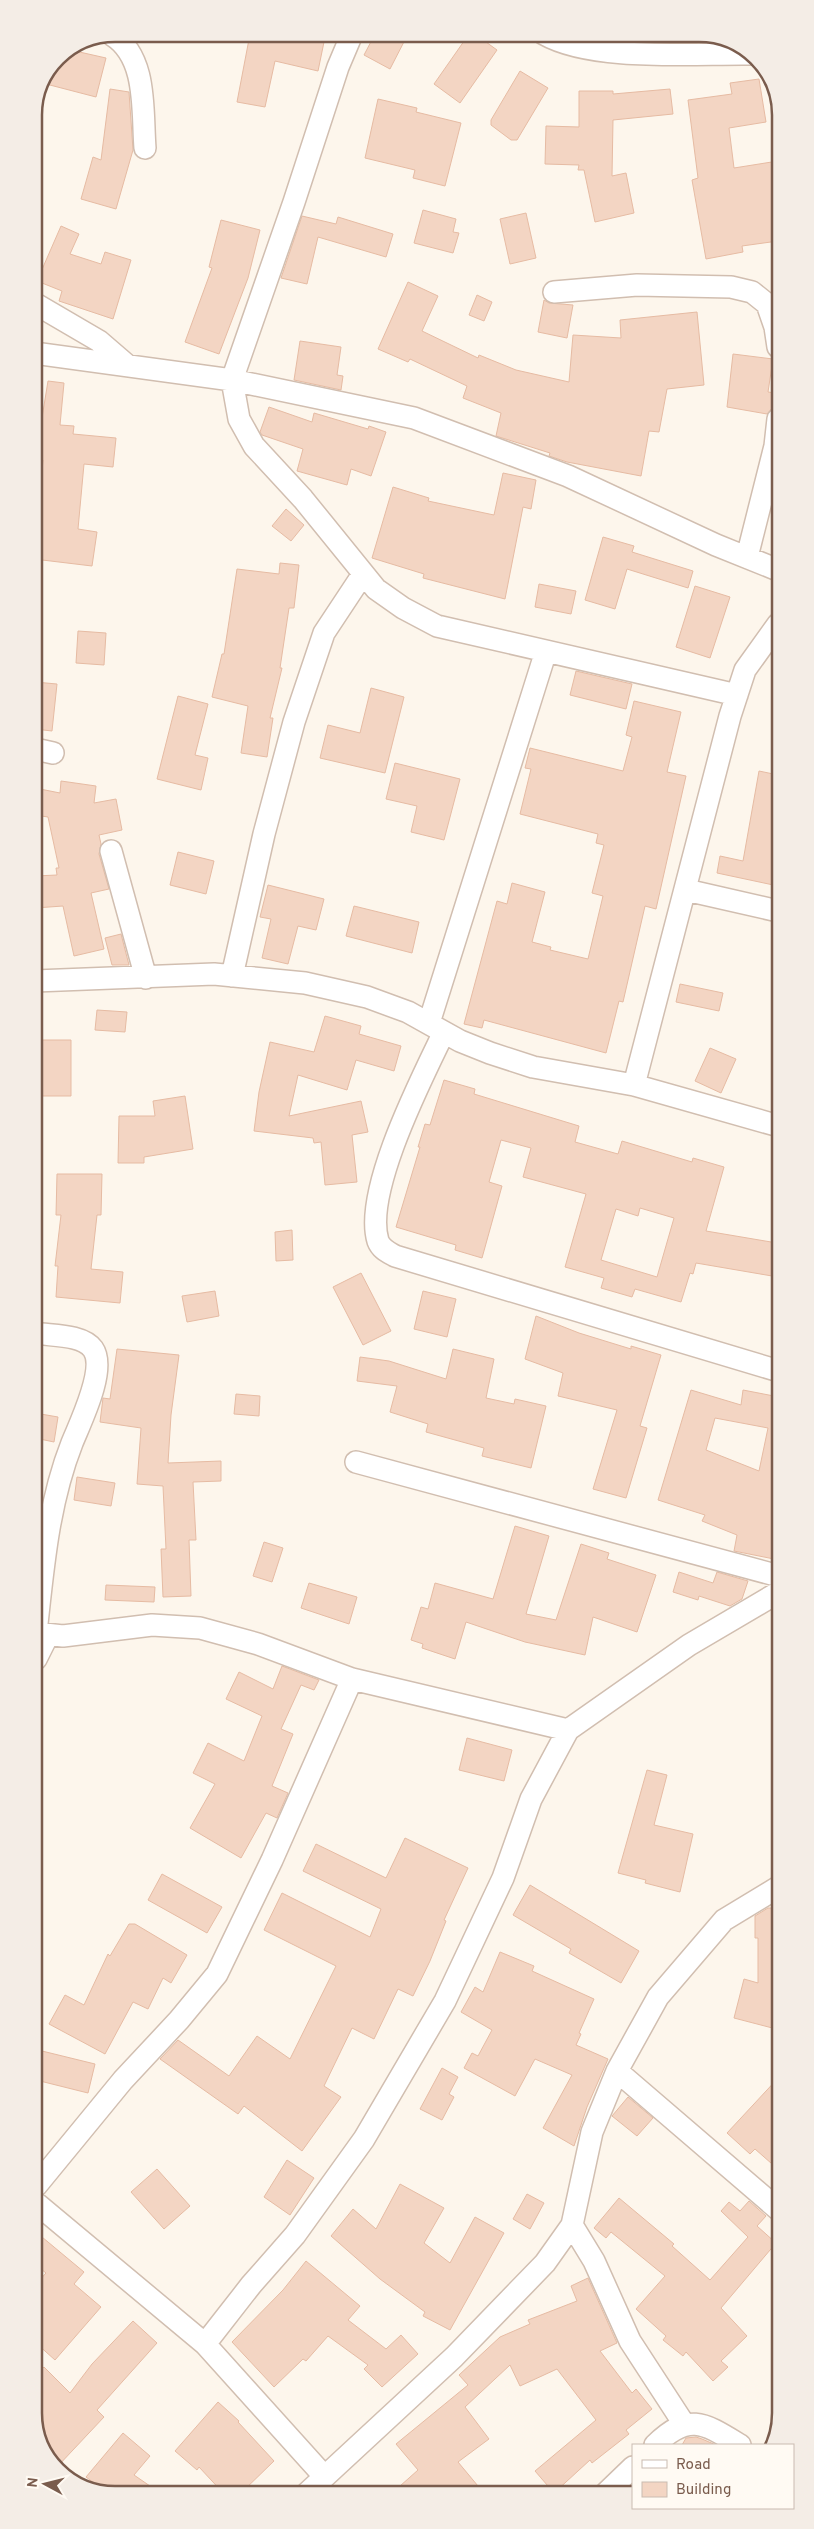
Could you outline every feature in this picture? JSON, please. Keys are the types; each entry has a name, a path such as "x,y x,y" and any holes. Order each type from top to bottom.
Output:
{"street":[{"path":"123,42 134,60 140,86 145,148"},
{"path":"348,42 338,67 294,202 232,380 239,419 254,446 303,499 376,589 403,608 437,626 737,695"},
{"path":"566,43 581,49 621,53 737,54"},
{"path":"554,292 637,285 731,287 752,292 767,304 772,318"},
{"path":"42,308 99,342 128,366"},
{"path":"42,355 232,380 414,418 568,476 716,545 772,567"},
{"path":"747,557 772,458"},
{"path":"232,976 264,834 297,713 324,633 363,574"},
{"path":"634,1085 737,695 745,670 772,632"},
{"path":"546,651 436,1028 397,1132 380,1192 376,1223 378,1242 384,1250 395,1256 772,1369"},
{"path":"111,851 146,978"},
{"path":"686,890 772,909"},
{"path":"42,981 214,974 305,983 367,997 408,1012 436,1028 490,1053 533,1067 634,1085 772,1124"},
{"path":"42,1334 83,1341 92,1348 96,1356 95,1375 87,1408 72,1443 57,1488 47,1534 42,1605"},
{"path":"356,1462 772,1574"},
{"path":"205,2344 251,2285 295,2235 369,2131 445,2001 503,1878 531,1799 568,1730 689,1645 772,1596"},
{"path":"42,1634 63,1636 152,1624 200,1628 258,1644 352,1679 568,1730"},
{"path":"42,2179 123,2080 217,1974 272,1860 352,1679"},
{"path":"314,2486 454,2356 545,2263 572,2225 592,2132 618,2072 658,1997 724,1920 772,1891"},
{"path":"618,2072 772,2204"},
{"path":"42,2208 205,2344 324,2476"},
{"path":"572,2225 594,2261 630,2341 684,2424"},
{"path":"656,2444 670,2430 684,2424 708,2426 738,2444"},
{"path":"613,2486 632,2468"}],"building":[{"path":"248,42 324,42 318,71 275,61 265,107 237,102"},
{"path":"371,42 404,42 390,69 364,55"},
{"path":"463,43 487,43 497,50 460,103 434,84"},
{"path":"80,52 106,58 96,97 50,85 64,64"},
{"path":"520,71 548,88 517,140 511,140 491,125 491,120"},
{"path":"759,79 766,122 729,128 734,168 772,162 772,242 742,246 743,252 706,259 692,180 698,178 688,100 732,94 730,83"},
{"path":"110,89 129,92 133,150 116,209 81,199 93,157 101,160"},
{"path":"670,89 673,114 613,120 612,176 626,173 634,213 595,222 584,170 578,170 579,165 545,164 546,126 579,127 579,91 613,91 613,94"},
{"path":"378,99 417,108 416,112 461,123 445,186 413,178 415,170 365,158"},
{"path":"423,210 456,219 453,232 459,233 453,253 414,243"},
{"path":"526,213 536,258 510,264 500,219"},
{"path":"302,216 336,224 338,217 393,234 386,257 318,237 307,284 281,278"},
{"path":"221,220 260,230 248,278 219,354 185,342 212,268 209,267"},
{"path":"61,226 79,234 70,254 101,264 105,252 131,260 113,319 59,301 62,291 42,283 42,270"},
{"path":"408,282 438,296 422,331 478,358 479,355 516,370 569,382 573,335 621,338 620,320 697,312 704,385 667,389 659,432 649,431 641,476 567,462 549,456 550,453 496,436 501,413 463,398 467,386 410,359 408,362 378,349"},
{"path":"477,295 492,302 484,321 469,315"},
{"path":"544,300 549,303 573,305 567,338 538,332"},
{"path":"300,341 341,347 337,375 343,376 341,390 294,380"},
{"path":"733,354 772,359 768,392 772,392 772,408 767,414 727,407"},
{"path":"48,381 64,383 60,425 74,426 73,434 116,438 113,467 84,464 78,529 97,532 92,566 42,560 42,418"},
{"path":"269,407 312,422 314,413 368,429 369,426 386,432 371,476 351,469 347,485 297,471 303,449 262,435 260,432"},
{"path":"503,473 536,480 531,509 523,507 505,599 423,578 424,574 372,558 393,487 429,498 428,501 494,515"},
{"path":"286,509 304,525 291,541 272,526"},
{"path":"603,537 634,546 632,552 693,571 688,588 627,569 615,609 585,600"},
{"path":"280,563 299,565 294,608 289,608 280,668 282,668 270,718 273,718 267,757 241,753 248,706 212,697 222,654 224,654 237,569 279,574"},
{"path":"539,584 576,591 571,614 535,607"},
{"path":"695,586 730,597 710,658 676,647"},
{"path":"78,631 106,633 104,665 76,663"},
{"path":"576,671 632,684 626,709 570,695"},
{"path":"42,683 57,684 52,731 42,730"},
{"path":"371,688 404,697 385,773 320,758 328,725 360,733"},
{"path":"178,696 208,704 195,755 208,758 201,790 157,779"},
{"path":"634,701 681,712 667,772 686,776 656,909 645,906 623,1002 619,1001 606,1053 484,1020 482,1028 464,1024 497,901 507,904 512,883 545,892 532,942 551,947 550,950 588,959 603,896 592,893 604,845 596,843 598,834 520,814 531,769 525,768 530,748 623,771 632,737 626,735"},
{"path":"395,763 460,779 444,840 411,832 417,806 386,799"},
{"path":"759,771 772,774 772,885 717,873 720,856 743,861"},
{"path":"61,781 96,786 94,803 116,799 122,830 99,835 101,844 99,854 109,889 91,893 104,949 74,956 63,906 42,908 42,876 57,875 56,868 59,868 48,817 42,816 42,789 60,793"},
{"path":"178,852 214,861 206,894 170,885"},
{"path":"268,885 324,899 316,930 298,926 288,964 262,958 271,919 260,917"},
{"path":"354,906 419,922 412,953 346,936"},
{"path":"121,934 129,965 112,965 105,938"},
{"path":"680,984 723,993 719,1011 676,1002"},
{"path":"97,1010 127,1012 125,1032 95,1030"},
{"path":"325,1016 361,1026 359,1034 401,1046 394,1071 356,1060 347,1090 298,1075 289,1116 361,1101 368,1132 352,1135 357,1182 325,1185 321,1142 314,1143 313,1138 254,1131 259,1092 270,1042 314,1052"},
{"path":"42,1040 71,1040 71,1096 42,1096"},
{"path":"710,1048 736,1059 721,1093 695,1081"},
{"path":"444,1080 475,1089 474,1094 579,1126 575,1142 618,1154 622,1141 692,1162 693,1158 724,1167 706,1231 772,1242 772,1276 696,1263 693,1274 690,1273 681,1302 635,1289 632,1297 601,1288 604,1278 565,1267 586,1194 523,1177 531,1148 501,1140 489,1182 502,1186 482,1258 455,1250 456,1245 396,1227 425,1124 430,1125","holes":["640,1208 674,1218 657,1277 601,1260 616,1209 638,1216"]},
{"path":"185,1096 193,1149 144,1157 144,1163 118,1163 119,1116 155,1116 153,1101"},
{"path":"57,1174 102,1174 101,1215 97,1215 91,1269 123,1272 120,1303 56,1297 58,1266 55,1266 61,1215 56,1215"},
{"path":"292,1230 293,1260 276,1261 275,1232"},
{"path":"361,1273 391,1331 363,1345 333,1287"},
{"path":"215,1291 219,1316 187,1322 182,1296"},
{"path":"423,1291 456,1299 447,1337 414,1329"},
{"path":"536,1316 579,1333 631,1349 631,1346 661,1355 640,1426 647,1428 626,1498 593,1489 617,1410 558,1396 563,1373 525,1359"},
{"path":"117,1349 179,1355 171,1415 168,1463 221,1461 221,1481 193,1482 196,1540 189,1540 191,1596 163,1597 161,1549 166,1549 163,1486 137,1484 141,1428 100,1422 103,1398 110,1399"},
{"path":"453,1349 494,1359 486,1398 514,1404 515,1399 546,1406 531,1468 482,1456 484,1448 426,1432 428,1424 390,1412 397,1386 357,1381 360,1357 389,1361 446,1379"},
{"path":"691,1390 741,1405 743,1390 772,1396 772,1559 734,1551 737,1535 702,1521 705,1515 658,1500","holes":["715,1418 768,1428 759,1471 706,1450"]},
{"path":"236,1394 260,1396 259,1416 234,1414"},
{"path":"42,1414 58,1417 54,1442 42,1439"},
{"path":"77,1477 115,1483 111,1506 74,1500"},
{"path":"515,1526 549,1536 526,1614 556,1620 581,1544 609,1553 607,1559 656,1575 637,1632 593,1617 585,1655 525,1642 466,1622 455,1659 422,1648 423,1644 411,1640 421,1607 428,1609 435,1583 493,1599"},
{"path":"264,1542 283,1548 272,1582 253,1576"},
{"path":"679,1572 713,1583 717,1572 748,1581 742,1599 730,1606 699,1596 698,1600 673,1592"},
{"path":"309,1583 357,1597 349,1624 301,1608"},
{"path":"106,1585 155,1587 154,1602 105,1600"},
{"path":"282,1666 319,1680 314,1690 301,1685 281,1729 293,1734 272,1786 288,1793 277,1818 266,1813 241,1858 190,1828 215,1784 193,1773 208,1743 244,1761 262,1716 226,1699 239,1672 273,1689"},
{"path":"467,1738 512,1750 504,1781 459,1770"},
{"path":"647,1770 667,1775 654,1825 693,1834 680,1892 645,1883 646,1880 618,1873"},
{"path":"405,1838 468,1868 444,1920 446,1921 430,1961 413,1996 398,1989 374,2039 352,2028 324,2086 341,2097 302,2151 244,2106 238,2114 160,2059 178,2040 229,2076 257,2036 290,2059 336,1966 264,1930 282,1893 370,1937 381,1909 303,1871 316,1844 386,1878"},
{"path":"162,1874 222,1907 207,1933 148,1900"},
{"path":"530,1885 639,1951 621,1983 569,1953 571,1949 513,1915"},
{"path":"768,1908 772,1908 772,2028 734,2018 744,1979 758,1983 758,1938 755,1938 755,1916"},
{"path":"129,1924 135,1924 187,1955 171,1983 163,1978 148,2009 133,2002 105,2054 49,2024 65,1995 84,2005 108,1954 110,1956"},
{"path":"500,1952 534,1966 532,1971 594,1999 579,2033 581,2034 576,2045 608,2059 587,2107 574,2146 543,2128 572,2075 535,2059 515,2096 464,2068 472,2053 478,2056 492,2030 461,2012 475,1987 483,1992"},
{"path":"42,2051 95,2064 88,2093 42,2082"},
{"path":"442,2068 458,2077 449,2094 454,2097 442,2120 420,2109"},
{"path":"772,2085 772,2164 755,2149 750,2154 727,2133"},
{"path":"628,2097 653,2118 637,2136 612,2116"},
{"path":"287,2160 314,2178 290,2215 264,2197"},
{"path":"157,2169 190,2206 164,2229 131,2192"},
{"path":"400,2184 444,2208 424,2243 450,2263 475,2217 504,2233 450,2330 423,2316 425,2312 380,2279 331,2236 353,2209 376,2229"},
{"path":"527,2194 544,2203 530,2229 513,2219"},
{"path":"619,2198 674,2244 672,2246 710,2280 748,2237 721,2211 729,2202 740,2211 749,2201 766,2216 757,2226 772,2239 772,2248 721,2308 747,2336 721,2361 728,2367 713,2381 686,2352 683,2356 663,2340 666,2336 636,2309 665,2276 611,2232 606,2238 594,2228"},
{"path":"42,2237 84,2272 74,2284 101,2307 55,2360 42,2348 42,2277 46,2273 42,2270"},
{"path":"306,2261 360,2306 348,2320 386,2349 401,2335 418,2354 382,2387 364,2369 368,2365 328,2336 306,2361 303,2359 274,2387 232,2342 283,2290"},
{"path":"588,2278 617,2343 600,2351 632,2393 636,2389 652,2409 626,2430 629,2434 592,2463 590,2460 562,2486 548,2486 535,2471 596,2420 557,2369 520,2386 510,2365 465,2407 489,2439 458,2462 478,2486 400,2486 418,2470 396,2444 468,2385 459,2375 500,2337 530,2324 528,2320 577,2301 571,2286"},
{"path":"133,2321 157,2343 97,2410 104,2417 65,2459 59,2459 48,2441 43,2423 42,2369 44,2367 70,2393 92,2364"},
{"path":"218,2402 239,2421 274,2461 248,2486 217,2486 199,2467 197,2470 175,2451"},
{"path":"123,2433 150,2456 134,2475 150,2486 111,2486 94,2483 86,2477"},
{"path":"696,2437 714,2444 683,2444 686,2438"}]}
